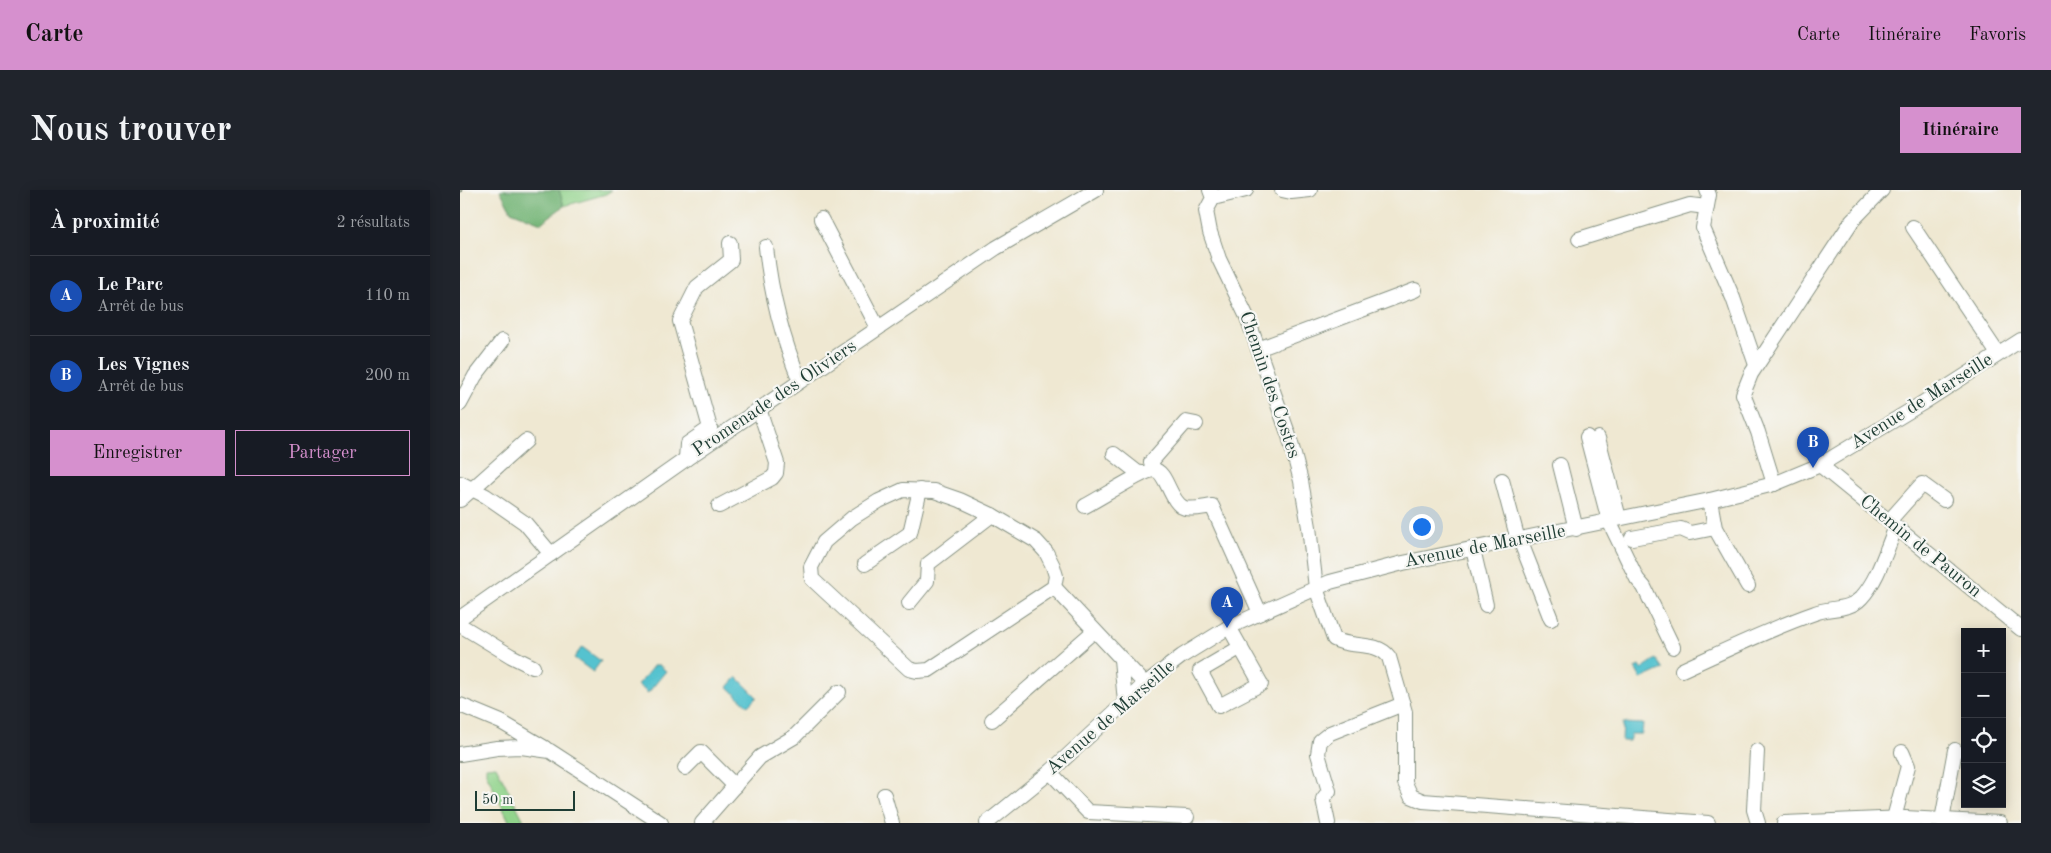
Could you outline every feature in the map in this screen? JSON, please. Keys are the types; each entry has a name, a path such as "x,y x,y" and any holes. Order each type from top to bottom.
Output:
{"street":[{"name":"Promenade des Oliviers","path":"460,618 686,459 996,248 1096,190"},
{"path":"1211,194 1246,190"},
{"path":"1282,190 1291,192 1310,190"},
{"path":"1708,190 1709,195 1703,228 1733,298 1756,365"},
{"path":"1774,484 1758,432 1743,394 1756,365 1852,221 1882,190"},
{"name":"Chemin des Costes","path":"1211,194 1206,211 1210,232 1220,259 1247,317 1289,436 1301,481 1316,588 1334,639 1341,643 1364,645 1386,652 1403,704"},
{"path":"1578,239 1690,205 1707,207"},
{"path":"821,219 878,328"},
{"path":"1913,228 1998,354"},
{"path":"686,459 687,444 710,428 680,321 697,287 732,260 730,242"},
{"path":"766,248 772,291 786,346 800,381"},
{"path":"1258,348 1415,290"},
{"name":"Avenue de Marseille","path":"988,823 1050,772 1145,684 1182,656 1229,627 1330,582 1403,563 1710,500 1774,484 1820,465 1921,404 2021,340"},
{"path":"460,404 475,376 502,341"},
{"path":"718,506 772,478 776,473 777,463 759,409"},
{"path":"1085,506 1148,472 1151,462 1186,422 1196,424"},
{"path":"1592,437 1614,520 1637,579 1644,587 1673,647"},
{"path":"460,500 466,486 526,441"},
{"path":"1114,454 1137,472 1160,473 1176,502 1184,508 1212,506 1260,613"},
{"path":"1560,465 1576,528"},
{"name":"Chemin de Pauron","path":"1820,465 2021,629"},
{"path":"1502,480 1519,540 1551,619"},
{"path":"1682,670 1770,629 1823,610 1842,608 1860,600 1870,585 1893,524 1922,484 1944,500"},
{"path":"466,486 486,496 525,523 551,554"},
{"path":"903,490 934,491 992,514 1036,541 1046,552 1056,576 1054,588 929,670 917,671 909,669 812,579 810,566 824,542 852,518 879,501 903,490"},
{"path":"865,564 910,533 920,490"},
{"path":"1710,500 1715,528 1748,586"},
{"path":"909,603 927,582 928,564 992,514"},
{"path":"1632,538 1681,529 1690,533 1715,528"},
{"path":"1473,549 1486,605"},
{"path":"1054,588 1145,684"},
{"path":"460,625 533,667"},
{"path":"1229,627 1241,647 1261,684 1219,706 1200,671 1241,647"},
{"path":"992,720 1094,631"},
{"path":"1121,658 1126,702"},
{"path":"702,823 760,757 794,737 838,692"},
{"path":"1328,823 1323,799 1329,791 1318,754 1320,741 1330,733 1403,704 1405,712 1405,783 1411,796 1423,801 1556,818 1708,823"},
{"path":"460,705 501,722 550,751 661,823"},
{"path":"460,754 497,748 550,751"},
{"path":"1942,820 1955,750"},
{"path":"1757,751 1754,810 1758,823"},
{"path":"685,768 701,752 734,786"},
{"path":"1886,820 1908,766 1902,752"},
{"path":"1050,772 1088,812 1187,817"},
{"path":"884,795 892,823"},
{"path":"1784,823 1942,820 2000,823"}],"green space":[{"path":"500,190 559,190 564,206 541,223 511,211"},
{"path":"559,190 612,190 606,194 564,206"},
{"path":"496,766 525,823 510,823 486,773 486,767"}],"water":[{"path":"582,647 601,661 593,672 574,658"},
{"path":"1656,659 1663,669 1641,679 1635,668 1639,666 1641,669"},
{"path":"654,665 659,665 666,671 648,693 638,685"},
{"path":"737,677 757,697 748,706 728,687"},
{"path":"1623,723 1643,724 1642,734 1631,734 1629,741 1622,741"}],"place":[{"name":"Les Vignes","path":"1813,468"},
{"name":"Le Parc","path":"1227,628"}]}
